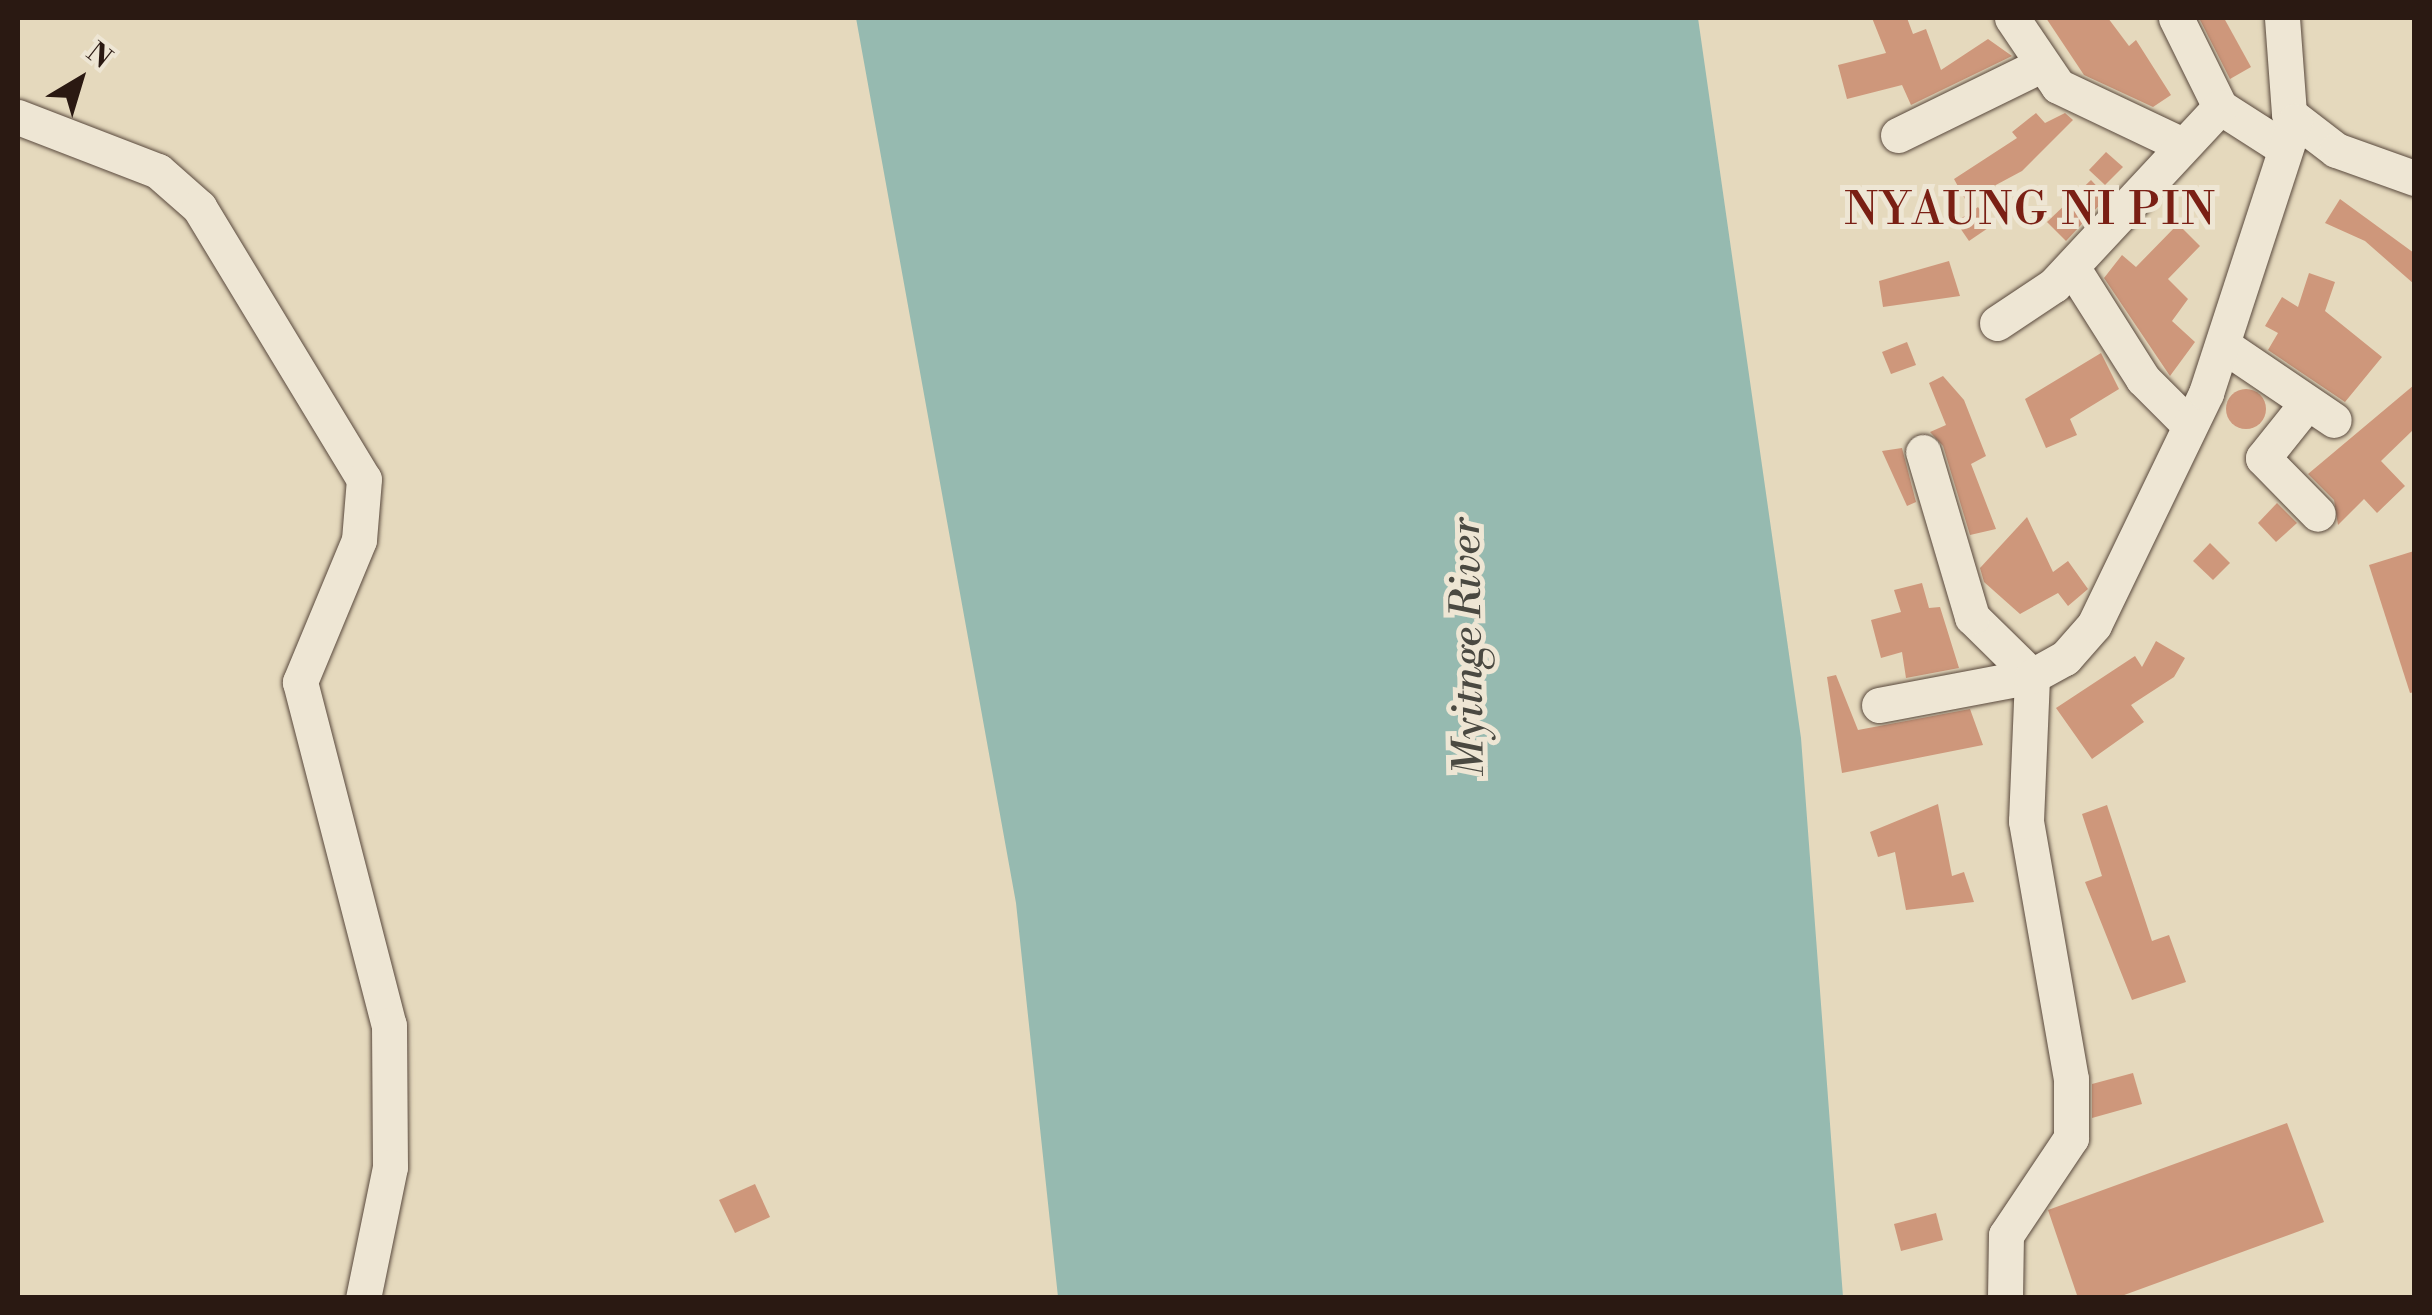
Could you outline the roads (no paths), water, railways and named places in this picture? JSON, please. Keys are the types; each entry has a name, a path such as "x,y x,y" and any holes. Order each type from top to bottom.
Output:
{"street":[{"path":"2012,18 2039,66 2098,110 2180,144"},
{"path":"2176,18 2220,107 2414,178"},
{"path":"1879,705 2032,676 2094,625 2226,347 2289,134 2282,85 2282,18"},
{"path":"1898,135 2039,66"},
{"path":"1997,323 2072,267 2180,144 2220,107"},
{"path":"18,117 158,171 199,208 364,479 359,540 300,682 389,1025 390,1166 363,1298"},
{"path":"2072,267 2143,379 2188,425"},
{"path":"2226,347 2318,414 2263,458 2318,514"},
{"path":"1923,452 1972,617 2032,676 2026,821 2071,1079 2071,1138 2006,1235 2005,1298"}],"water":[{"name":"Myitnge River","path":"856,18 1698,18 1801,738 1843,1297 1058,1297 1016,903"}],"district":[{"name":"NYAUNG NI PIN","path":"2031,211"}]}
